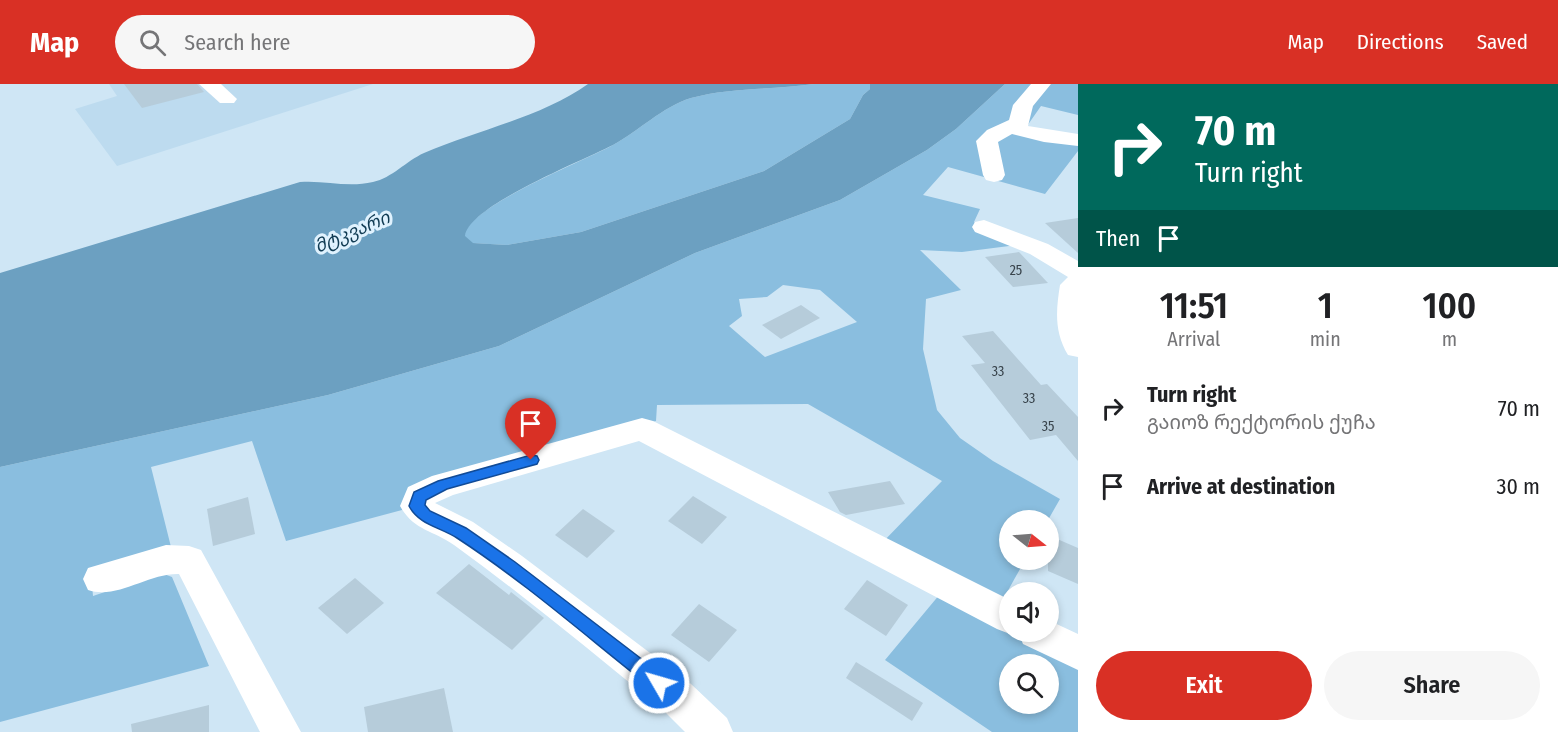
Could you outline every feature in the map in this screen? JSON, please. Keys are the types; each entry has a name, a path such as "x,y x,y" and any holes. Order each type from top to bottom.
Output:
{"street":[{"path":"209,84 227,99"},
{"path":"994,174 987,141 997,131 1011,128 1019,123 1023,105 1041,84"},
{"path":"1011,128 1044,136 1078,140"},
{"path":"984,227 1039,249 1078,272"},
{"path":"1078,282 1073,285 1069,310 1072,337 1078,348"},
{"path":"713,732 677,697 538,588 461,532 425,515 417,506 420,496 443,485 642,429 999,612"},
{"path":"101,579 166,559 189,560 281,732"},
{"path":"1056,642 1078,653"}],"shaded area":[{"path":"109,84 373,84 117,166 75,109 117,96"},
{"path":"814,84 870,84 870,89 863,95 850,119 764,171 581,232 507,245 472,243 464,236 470,224 505,198 613,145 680,102 706,94"},
{"path":"1005,84 1078,84 1078,115 1041,106 1027,126 1078,142 1078,151 1045,194 948,167 923,195 980,209 974,222 986,234 1017,245 962,252 920,250 961,290 926,299 923,349 937,410 960,438 993,461 1060,499 1054,510 999,510 999,570 1019,570 1013,582 999,582 999,605 879,546 942,481 808,404 657,405 656,421 618,429 405,498 402,510 286,541 252,441 151,467 171,547 91,573 93,596 161,573 172,577 209,666 0,722 0,467 328,395 499,346 695,253 840,200 927,150 956,129","holes":["783,285 820,290 857,322 765,357 729,326 742,316 739,299 767,297"]},
{"path":"940,594 999,624 999,642 1033,642 1057,654 999,654 999,714 1059,714 1059,655 1078,665 1078,732 992,732 885,660"}],"water":[{"name":"მტკვარი","path":"588,84 814,84 706,94 680,102 613,145 554,172 485,211 471,224 465,236 473,243 507,245 581,232 764,171 850,119 863,95 870,89 870,84 1005,84 956,129 927,150 840,200 695,253 499,346 328,395 0,467 0,273 300,182 363,184 380,180 424,153 530,114"}],"building":[{"path":"124,84 197,84 204,92 142,108"},
{"path":"1078,218 1078,253 1045,223"},
{"path":"1019,252 1048,283 1013,287 985,257"},
{"path":"801,305 820,318 781,339 762,325"},
{"path":"993,331 1041,385 1047,384 1078,417 1078,461 1056,435 1030,440 971,365 985,363 962,336"},
{"path":"890,481 905,504 846,515 840,512 828,492"},
{"path":"693,496 727,517 702,544 668,521"},
{"path":"248,497 255,534 213,546 207,509"},
{"path":"583,509 615,531 587,558 555,535"},
{"path":"1059,540 1078,548 1078,584 1048,571 1059,570"},
{"path":"469,564 509,595 511,592 544,618 512,650 436,593"},
{"path":"355,578 384,603 347,634 318,608"},
{"path":"867,580 908,605 886,636 844,609"},
{"path":"699,604 737,630 709,662 671,635"},
{"path":"856,662 923,703 912,721 846,678"},
{"path":"444,688 453,732 368,732 364,707"},
{"path":"209,705 209,732 132,732 131,724"}],"route":[{"path":"531,460 443,485 420,496 417,506 425,515 461,532 510,566 659,683"}]}
